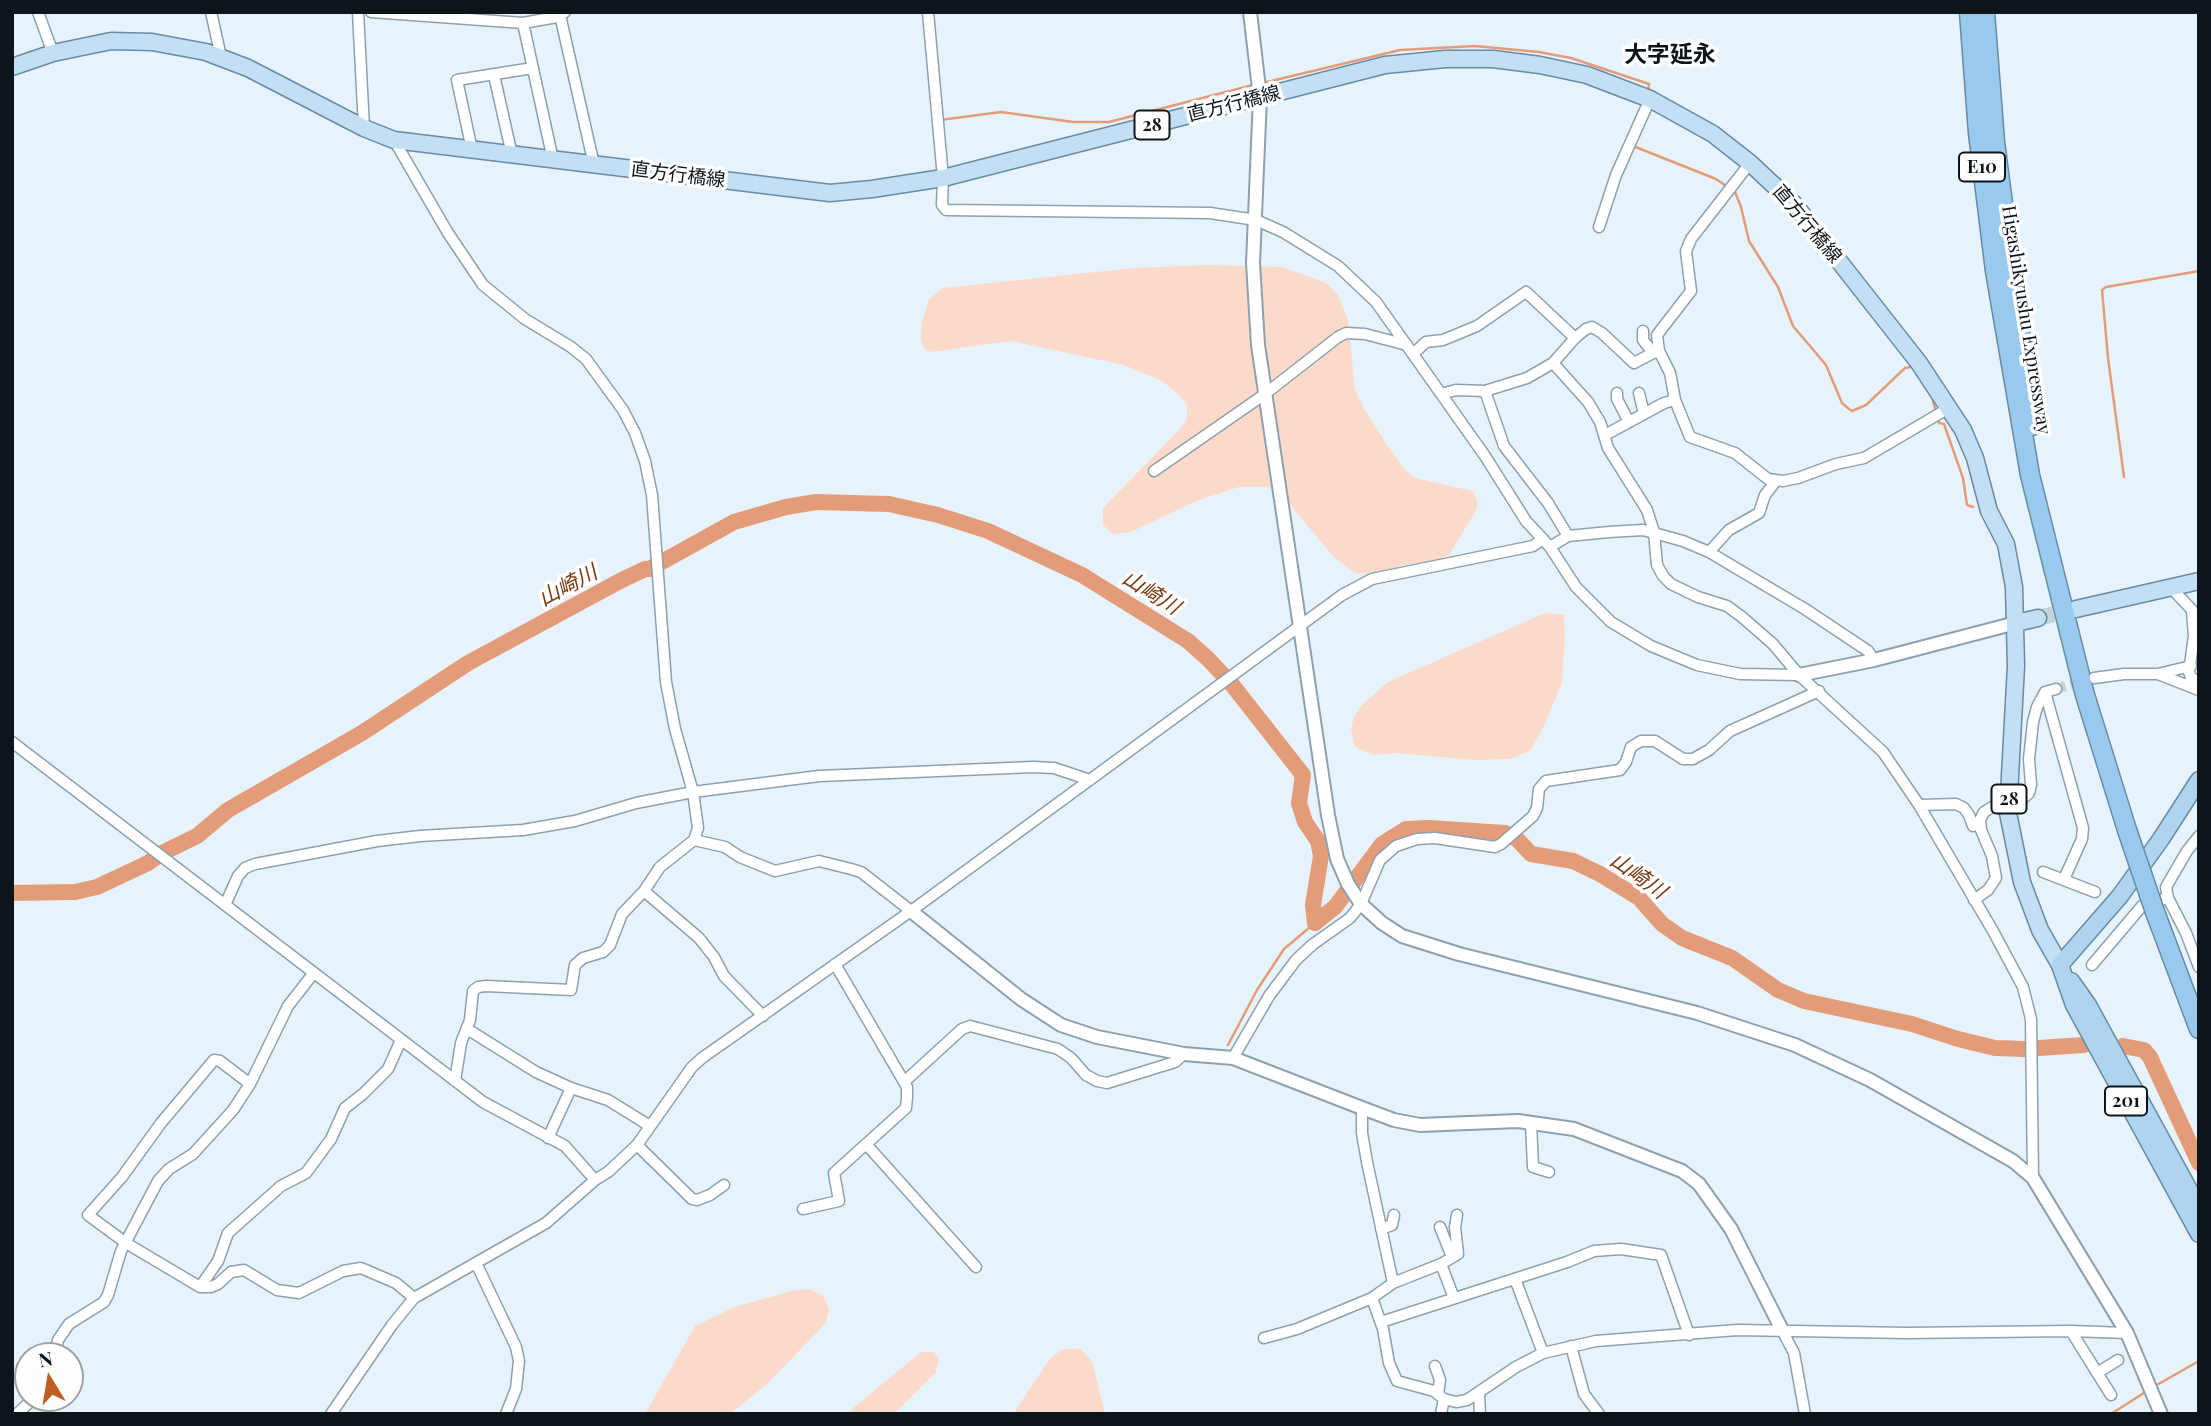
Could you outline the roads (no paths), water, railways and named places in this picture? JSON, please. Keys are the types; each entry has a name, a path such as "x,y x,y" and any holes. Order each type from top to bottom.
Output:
{"highway":[{"name":"Higashikyushu Expressway","path":"1969,12 1978,134 2002,320 2030,475 2085,695 2127,831 2199,1029"},
{"name":"Higashikyushu Expressway","path":"1985,12 1995,142 2015,306 2059,588"},
{"path":"2060,965 2120,896 2199,780"},
{"name":"201","path":"2060,965 2088,1005 2199,1208"},
{"name":"201","path":"2060,965 2074,1004 2199,1234"}],"main road":[{"name":"直方行橋線","path":"12,68 53,53 111,41 152,42 221,57 364,128 394,140 830,193 943,178 1385,65 1445,59 1493,59 1540,65 1587,75 1650,99 1713,134 1750,163 1795,205 1919,363 1963,430 1975,458 1989,511 2006,544 2014,587 2016,666 2008,813 2022,882 2040,930 2060,965"},
{"path":"2076,609 2199,581"},
{"path":"2016,623 2038,618"}],"street":[{"path":"38,12 53,53"},
{"path":"211,12 221,57"},
{"path":"358,12 364,128"},
{"path":"371,12 523,23 563,14 594,165"},
{"path":"928,12 943,178 942,205 946,210 1175,212 1256,220 1283,232 1338,266 1377,302 1526,521 1547,543 1576,587 1611,622 1651,646 1697,665 1719,670 1740,674 1799,675 1874,660 2016,623"},
{"path":"1250,12 1260,97 1254,299 1265,394 1328,815 1337,859 1348,884 1360,901 1382,923 1402,936 1697,1013 1794,1045 1882,1087 2013,1161 2034,1178 2127,1333 2160,1409"},
{"path":"523,23 553,160"},
{"path":"472,150 457,80 533,68"},
{"path":"494,75 512,155"},
{"path":"1599,227 1616,175 1650,99"},
{"path":"394,140 448,233 483,285 518,314 586,359 623,410 635,433 645,461 652,495 666,682 675,729 693,792 698,828 694,840 660,867 644,891 622,914 610,945 603,952 583,958 575,965 570,990 478,987 473,992 470,1020 461,1042 455,1081"},
{"path":"1656,353 1659,330 1691,291 1686,251 1688,244 1750,163"},
{"path":"1154,471 1265,394 1346,333 1365,334 1410,350 1426,342 1457,335 1477,326 1526,292 1575,338"},
{"path":"1441,394 1456,390 1485,391 1527,378 1553,363 1575,338 1592,327 1632,362 1641,361 1656,353"},
{"path":"1643,331 1643,340 1670,373 1675,400 1690,437 1741,456 1761,474 1776,481 1798,478 1836,464 1864,458 1949,408"},
{"path":"1553,363 1588,402 1601,422 1608,448 1647,510 1654,532 1657,565 1671,584 1698,597 1727,606 1773,644 1799,675 1883,752 1919,805 2015,970 2027,1000 2032,1042 2034,1178"},
{"path":"1485,391 1504,446 1548,503 1567,536"},
{"path":"1617,393 1617,399 1629,422"},
{"path":"1639,393 1644,414"},
{"path":"1605,435 1675,400"},
{"path":"1709,552 1729,530 1759,513 1765,495 1776,481"},
{"path":"331,1414 392,1325 414,1298 545,1223 608,1172 638,1145 692,1066 911,911 1342,595 1372,579 1547,543 1567,536 1620,531 1654,532 1709,552 1821,619 1868,651 1874,660"},
{"path":"2173,586 2192,610 2196,636 2189,672 2191,678 2199,681"},
{"path":"2094,678 2124,674 2158,674 2191,666"},
{"path":"2158,674 2199,690"},
{"path":"1974,900 1988,890 1996,878 1992,856 1980,830 1980,820 1989,808 2018,803 2029,793 2033,722 2045,692 2056,689"},
{"path":"1233,1059 1269,996 1296,960 1350,918 1380,860 1396,846 1417,839 1435,838 1495,846 1533,816 1537,808 1539,789 1546,781 1620,770 1631,747 1641,741 1655,741 1683,759 1693,759 1709,750 1730,731 1819,691"},
{"path":"2045,692 2083,828 2082,839 2064,879"},
{"path":"12,742 483,1102 565,1146 595,1180"},
{"path":"225,905 237,876 255,864 377,841 523,830 575,821 636,803 693,792 819,776 1033,766 1063,770 1090,780"},
{"path":"1919,805 1956,804 1964,808 1973,826"},
{"path":"2199,836 2187,850 2166,887 2168,898 2199,967"},
{"path":"694,840 725,847 740,857 775,871 819,861 861,872 1021,999 1061,1025 1097,1037 1184,1054 1233,1059 1394,1120 1420,1125 1531,1122 1574,1129 1629,1148 1682,1171 1699,1184 1731,1229 1783,1329 1794,1353 1805,1414"},
{"path":"2043,872 2095,892"},
{"path":"644,891 699,938 714,957 723,976 745,995 763,1016"},
{"path":"2092,965 2142,906 2168,898"},
{"path":"2186,933 2199,934"},
{"path":"803,1209 839,1201 834,1173 906,1108 907,1087 835,964"},
{"path":"58,1342 69,1324 104,1302 121,1251 163,1173 193,1154 222,1124 250,1084 283,1015 313,974"},
{"path":"904,1082 962,1029 970,1026 1058,1049 1087,1075 1107,1083 1175,1062 1184,1054"},
{"path":"466,1031 472,1032 536,1072 571,1088 608,1100 650,1126"},
{"path":"200,1287 218,1261 228,1233 281,1186 306,1173 331,1139 345,1108 388,1069 401,1040"},
{"path":"250,1084 220,1061 214,1060 122,1177 88,1215 126,1243 200,1287 211,1287 231,1272 244,1270 277,1290 299,1293 343,1271 361,1268 396,1283 414,1298"},
{"path":"548,1138 571,1088"},
{"path":"1362,1108 1362,1133 1393,1283"},
{"path":"1531,1122 1533,1167 1549,1172"},
{"path":"866,1144 975,1268"},
{"path":"638,1145 692,1199 710,1195 724,1185"},
{"path":"1381,1229 1392,1225 1394,1214"},
{"path":"1264,1338 1297,1329 1372,1298 1393,1283 1441,1264 1458,1254 1455,1227 1457,1215"},
{"path":"1440,1227 1452,1257"},
{"path":"1381,1322 1428,1309 1607,1248 1661,1255 1689,1335"},
{"path":"476,1263 516,1347 519,1361 516,1389 506,1414"},
{"path":"1441,1264 1454,1298"},
{"path":"1515,1279 1543,1353"},
{"path":"1372,1298 1381,1322 1389,1363 1398,1381 1434,1391 1441,1397 1456,1402 1467,1400 1516,1367 1543,1353 1596,1341 1783,1329 1907,1333 2127,1333"},
{"path":"2071,1331 2111,1395"},
{"path":"1572,1346 1584,1394 1599,1414"},
{"path":"2097,1373 2118,1360"},
{"path":"1435,1366 1440,1380 1441,1414"},
{"path":"1479,1393 1480,1414"}],"waterway":[{"path":"1263,83 1400,50 1475,46 1571,58 1649,84 1648,91"},
{"path":"940,120 1001,112 1073,122 1109,122 1253,85"},
{"path":"1633,146 1716,179 1735,192 1749,241 1778,287 1793,326 1826,365 1842,403 1849,409 1852,411 1866,405 1905,368 1915,366"},
{"path":"2124,477 2102,290 2106,287 2199,271"},
{"path":"1932,396 1936,413"},
{"path":"1938,419 1939,423 1944,424 1963,478 1967,505 1973,507"},
{"name":"山崎川","path":"12,893 75,892 97,887 148,863 197,836 228,810 362,733 468,663 734,522 786,507 816,502 889,504 938,515 988,531 1082,575 1188,641 1207,658 1230,682 1303,775 1299,803 1305,822 1318,841 1321,856 1313,905 1315,923 1335,907 1382,844 1406,829 1505,833 1517,839 1531,854 1573,861 1600,874 1639,898 1662,924 1682,938 1732,958 1778,990 1804,1001 1912,1024 1995,1048 2084,1045"},
{"path":"1228,1045 1257,990 1284,949 1315,923"},
{"name":"山崎川","path":"2123,1046 2144,1050 2150,1057 2199,1163"},
{"path":"2155,1386 2199,1361"},
{"path":"2111,1414 2147,1391"}],"tunnel":[{"path":"2038,618 2076,609"},
{"path":"2056,689 2084,681"}],"district":[{"name":"大字延永","path":"1670,55"}]}
